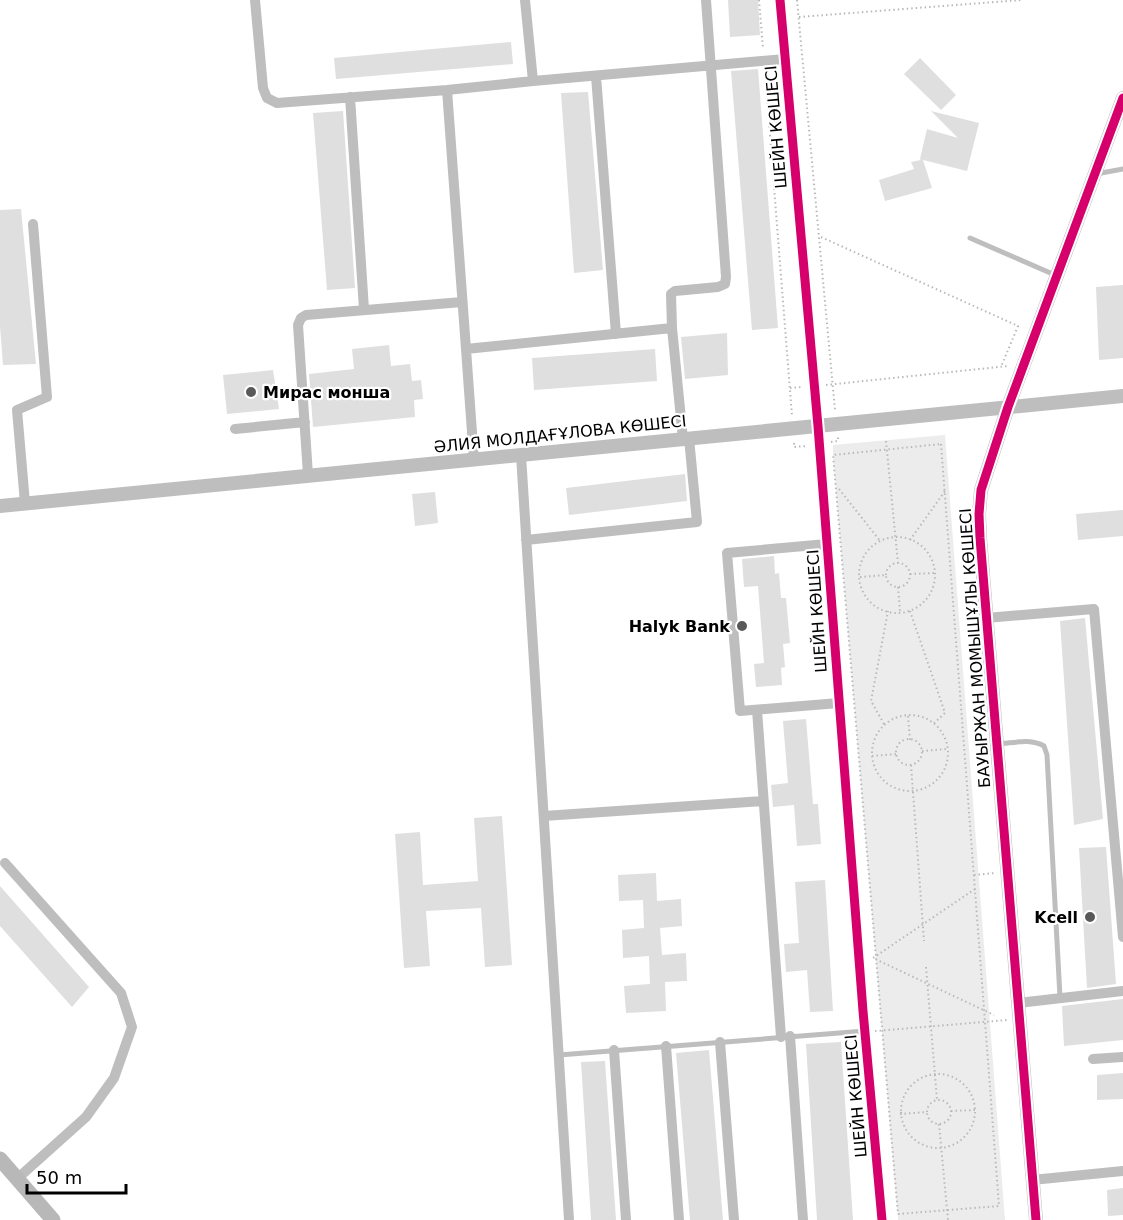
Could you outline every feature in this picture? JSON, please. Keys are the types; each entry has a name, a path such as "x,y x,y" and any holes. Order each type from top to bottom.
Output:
{"main road":[{"path":"0,1159 53,1220"}],"street":[{"path":"255,0 262,88 267,98 277,103 785,59"},
{"path":"525,0 533,81"},
{"path":"526,540 697,522 672,328 671,294 675,291 725,284 726,278 706,0"},
{"name":"ШЕЙН КӨШЕСІ","path":"780,0 818,426 882,1220"},
{"path":"596,76 616,334"},
{"path":"447,90 474,459"},
{"path":"350,97 364,309"},
{"name":"БАУЫРЖАН МОМЫШҰЛЫ КӨШЕСІ","path":"1036,1220 979,514 981,490 1008,407 1123,98"},
{"path":"25,503 17,410 47,397 33,224"},
{"path":"309,475 298,325 301,318 306,315 364,309 462,302"},
{"path":"466,349 672,328"},
{"name":"ӘЛИЯ МОЛДАҒҰЛОВА КӨШЕСІ","path":"0,506 1123,396"},
{"path":"235,429 304,422"},
{"path":"521,455 569,1220"},
{"path":"827,544 727,553 740,711 839,703"},
{"path":"986,618 1094,609 1123,937"},
{"path":"757,710 763,801 803,1220"},
{"path":"543,816 763,801"},
{"path":"5,862 121,993 132,1027 114,1078 86,1117 18,1178"},
{"path":"1018,1004 1123,991"},
{"path":"720,1042 734,1220"},
{"path":"666,1046 679,1220"},
{"path":"614,1050 626,1220"},
{"path":"1093,1059 1123,1057"},
{"path":"1032,1180 1123,1172"}],"lane":[{"path":"1095,174 1123,169"},
{"path":"970,238 1057,276"},
{"path":"997,745 1037,742 1044,746 1047,755 1060,999"},
{"path":"559,1055 865,1030"}],"path":[{"path":"759,0 794,447 838,441 797,0"},
{"path":"799,17 1021,0"},
{"path":"790,388 1001,367 1018,326 819,236"},
{"path":"886,441 898,563"},
{"path":"941,444 999,1206 898,1214 833,455 887,449 941,444"},
{"path":"839,489 881,542"},
{"path":"910,540 945,490"},
{"path":"895,538 910,540 927,552 933,562 935,573 933,587 918,607 901,613 888,612 870,602 863,591 860,577 861,567 865,555 873,546 895,538"},
{"path":"898,563 903,564 910,574 906,585 898,587 888,583 886,576 888,568 898,563"},
{"path":"910,574 935,573"},
{"path":"860,577 886,576"},
{"path":"898,587 901,613"},
{"path":"910,611 945,713 934,724"},
{"path":"885,724 871,701 888,612"},
{"path":"908,715 910,740"},
{"path":"916,715 934,724 944,737 947,749 946,762 933,783 922,789 909,791 886,782 878,773 872,756 875,737 885,724 892,719 916,715"},
{"path":"910,740 918,744 922,751 920,759 911,765 901,762 897,753 903,741 910,740"},
{"path":"922,751 947,749"},
{"path":"872,756 897,753"},
{"path":"911,765 924,941"},
{"path":"974,875 1007,873"},
{"path":"876,958 923,923 975,889"},
{"path":"876,958 993,1015"},
{"path":"926,966 938,1100"},
{"path":"865,1030 882,1031 1019,1019"},
{"path":"935,1074 947,1075 958,1080 967,1088 973,1098 975,1110 974,1122 968,1134 959,1143 947,1148 934,1149 922,1146 911,1138 904,1128 900,1114 905,1092 923,1077 935,1074"},
{"path":"938,1100 948,1104 951,1111 946,1121 939,1124 931,1121 927,1113 930,1103 938,1100"},
{"path":"951,1111 975,1110"},
{"path":"900,1114 927,1113"},
{"path":"939,1124 948,1220"}],"shaded area":[{"path":"945,435 1005,1220 898,1220 833,455 833,445"}],"building":[{"path":"728,0 758,0 760,35 730,37"},
{"path":"511,42 513,64 336,79 334,58"},
{"path":"920,58 956,95 941,110 904,74"},
{"path":"758,69 778,328 752,330 731,71"},
{"path":"588,92 603,270 574,273 561,93"},
{"path":"343,111 355,288 327,290 313,113"},
{"path":"931,111 979,123 967,171 923,160 932,188 885,201 879,180 914,169 911,162 921,160 927,129 958,138"},
{"path":"21,209 36,364 3,365 0,326 0,210"},
{"path":"1123,285 1123,358 1099,360 1096,287"},
{"path":"727,333 728,375 685,379 681,337"},
{"path":"389,345 391,366 410,364 412,381 421,380 423,399 414,400 415,417 313,427 309,374 354,369 352,349"},
{"path":"655,349 657,381 534,390 532,358"},
{"name":"Мирас монша","path":"273,370 279,409 227,414 223,375"},
{"path":"685,474 687,501 569,515 566,488"},
{"path":"435,492 438,523 415,526 412,494"},
{"path":"1123,510 1123,536 1078,540 1076,514"},
{"path":"774,556 775,574 779,573 781,598 786,598 790,643 783,644 785,667 781,668 782,685 756,687 754,664 764,663 758,586 744,587 742,559"},
{"path":"1085,618 1103,819 1074,825 1060,621"},
{"path":"806,719 813,804 818,804 821,844 797,846 794,805 773,807 771,785 788,783 783,721"},
{"path":"502,816 512,965 485,967 481,908 426,911 430,966 404,968 395,834 420,832 423,885 478,881 474,818"},
{"path":"1106,847 1116,984 1087,988 1079,848"},
{"path":"656,873 657,901 681,899 682,926 660,928 662,955 686,953 687,981 665,982 666,1011 626,1013 624,986 650,984 649,956 623,958 622,930 644,928 643,900 619,901 618,875"},
{"path":"825,880 833,1011 810,1012 807,970 786,972 784,944 799,943 795,882"},
{"path":"0,886 89,987 72,1007 0,926"},
{"path":"1123,999 1123,1040 1064,1046 1062,1006"},
{"path":"841,1042 853,1220 817,1220 806,1044"},
{"path":"709,1050 723,1220 690,1220 676,1053"},
{"path":"605,1061 616,1220 591,1220 581,1062"},
{"path":"1123,1073 1123,1099 1097,1100 1097,1075"},
{"path":"1123,1188 1123,1215 1108,1216 1107,1190"}],"cycle path":[{"path":"780,0 818,426 863,1011 882,1220"},
{"path":"1036,1220 979,514 981,490 1008,407 1123,98"}],"place":[{"name":"Мирас монша","path":"251,392"},
{"name":"Halyk Bank","path":"742,626"},
{"name":"Kcell","path":"1090,917"}]}
